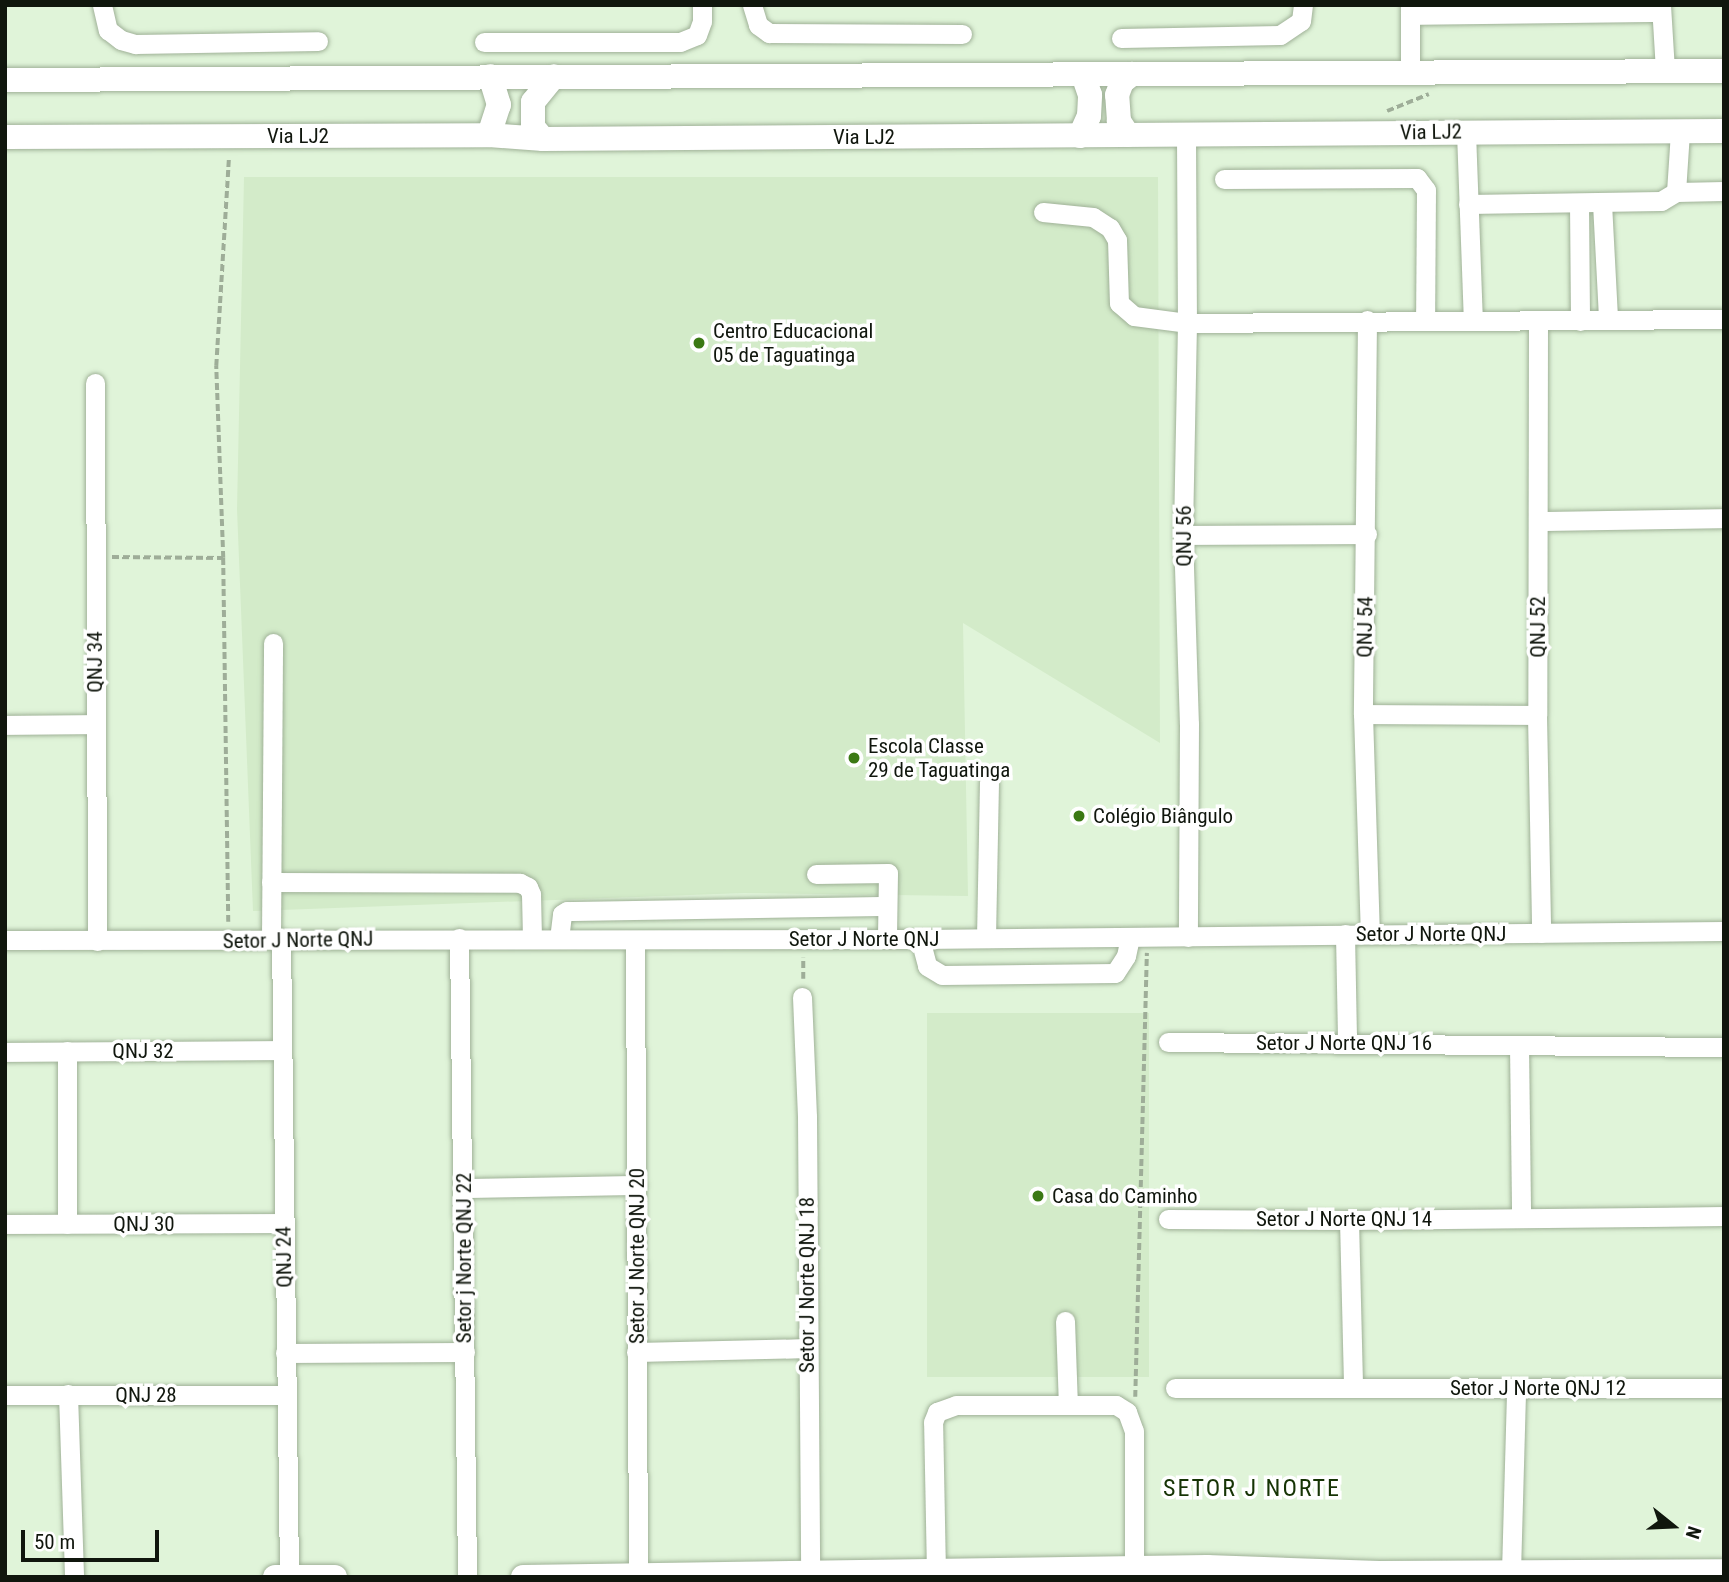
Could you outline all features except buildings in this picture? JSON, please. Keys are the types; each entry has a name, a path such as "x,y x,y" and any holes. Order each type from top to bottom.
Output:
{"main road":[{"path":"5,80 1724,71"},
{"path":"1128,135 1119,121 1117,94 1122,82 1132,74"},
{"path":"1080,136 1089,116 1090,95 1083,75"},
{"path":"489,76 496,90 499,106 489,135"},
{"path":"543,139 533,127 533,102 554,76"},
{"name":"Via LJ2","path":"5,137 489,135 543,139 1724,131"},
{"path":"523,1577 638,1573 1029,1574 1134,1569 1379,1575 1724,1571"},
{"path":"275,1577 335,1577"}],"street":[{"path":"102,5 108,30 121,40 135,44 318,41"},
{"path":"484,42 680,42 696,35 702,21 702,5"},
{"path":"752,5 758,24 769,33 962,34"},
{"path":"1121,38 1280,35 1301,21 1303,5"},
{"path":"1410,72 1410,10 1661,9 1665,71"},
{"path":"1676,192 1680,131"},
{"path":"1466,132 1473,321"},
{"name":"QNJ 56","path":"1186,136 1187,323 1183,535 1189,724 1188,937"},
{"path":"1224,179 1417,178 1426,190 1425,321"},
{"path":"1468,204 1661,201 1676,192 1724,191"},
{"path":"1579,203 1580,321"},
{"path":"1602,203 1608,319"},
{"path":"1043,212 1093,217 1103,221 1117,240 1122,308 1134,316 1187,323 1724,320"},
{"name":"QNJ 54","path":"1367,320 1367,534 1363,714 1370,934"},
{"name":"QNJ 52","path":"1538,321 1537,715 1541,933"},
{"name":"QNJ 34","path":"95,383 97,940"},
{"path":"1538,521 1724,518"},
{"path":"1183,535 1367,534"},
{"name":"QNJ 24","path":"273,643 271,882 281,1050 289,1576"},
{"path":"1363,714 1537,715"},
{"path":"5,724 95,724"},
{"path":"986,938 989,782"},
{"path":"816,874 888,873 887,939"},
{"path":"271,882 520,883 528,887 531,894 532,939"},
{"path":"559,939 562,914 567,911 887,906"},
{"path":"741,909 741,939"},
{"name":"Setor J Norte QNJ","path":"5,940 920,939 1724,931"},
{"path":"1345,934 1347,1042"},
{"path":"920,939 927,966 942,975 1115,973 1139,937"},
{"name":"Setor j Norte QNJ 22","path":"459,938 467,1577"},
{"name":"Setor J Norte QNJ 20","path":"635,940 638,1573"},
{"name":"Setor J Norte QNJ 18","path":"802,997 807,1117 810,1574"},
{"name":"Setor J Norte QNJ 16","path":"1168,1042 1724,1046"},
{"path":"1519,1045 1521,1218"},
{"name":"QNJ 32","path":"5,1052 281,1050"},
{"path":"67,1051 67,1224"},
{"path":"464,1188 637,1185"},
{"name":"Setor J Norte QNJ 14","path":"1168,1219 1724,1216"},
{"path":"1349,1220 1353,1386"},
{"name":"QNJ 30","path":"5,1224 283,1223"},
{"path":"1065,1321 1068,1405"},
{"path":"636,1352 807,1348"},
{"path":"285,1353 465,1352"},
{"name":"Setor J Norte QNJ 12","path":"1175,1388 1724,1388"},
{"path":"1511,1572 1516,1389"},
{"path":"68,1394 74,1577"},
{"name":"QNJ 28","path":"5,1395 286,1395"},
{"path":"936,1573 933,1422 937,1412 956,1405 1116,1405 1128,1412 1134,1431 1134,1569"}],"path":[{"path":"1384,133 1385,113 1449,86 1462,72"},
{"path":"228,941 223,558 216,366 230,136"},
{"path":"96,557 223,558"},
{"path":"1134,1431 1139,937"},
{"path":"802,997 803,939"}],"shaded area":[{"path":"244,177 1158,177 1160,743 963,623 968,896 744,893 253,911 237,509"},
{"name":"Casa do Caminho","path":"927,1013 1149,1013 1149,1377 927,1377"}],"place":[{"name":"Centro Educacional 05 de Taguatinga","path":"699,343"},
{"name":"Escola Classe 29 de Taguatinga","path":"854,758"},
{"name":"Colégio Biângulo","path":"1079,816"},
{"name":"Casa do Caminho","path":"1038,1196"}],"district":[{"name":"SETOR J NORTE","path":"1252,1489"}]}
